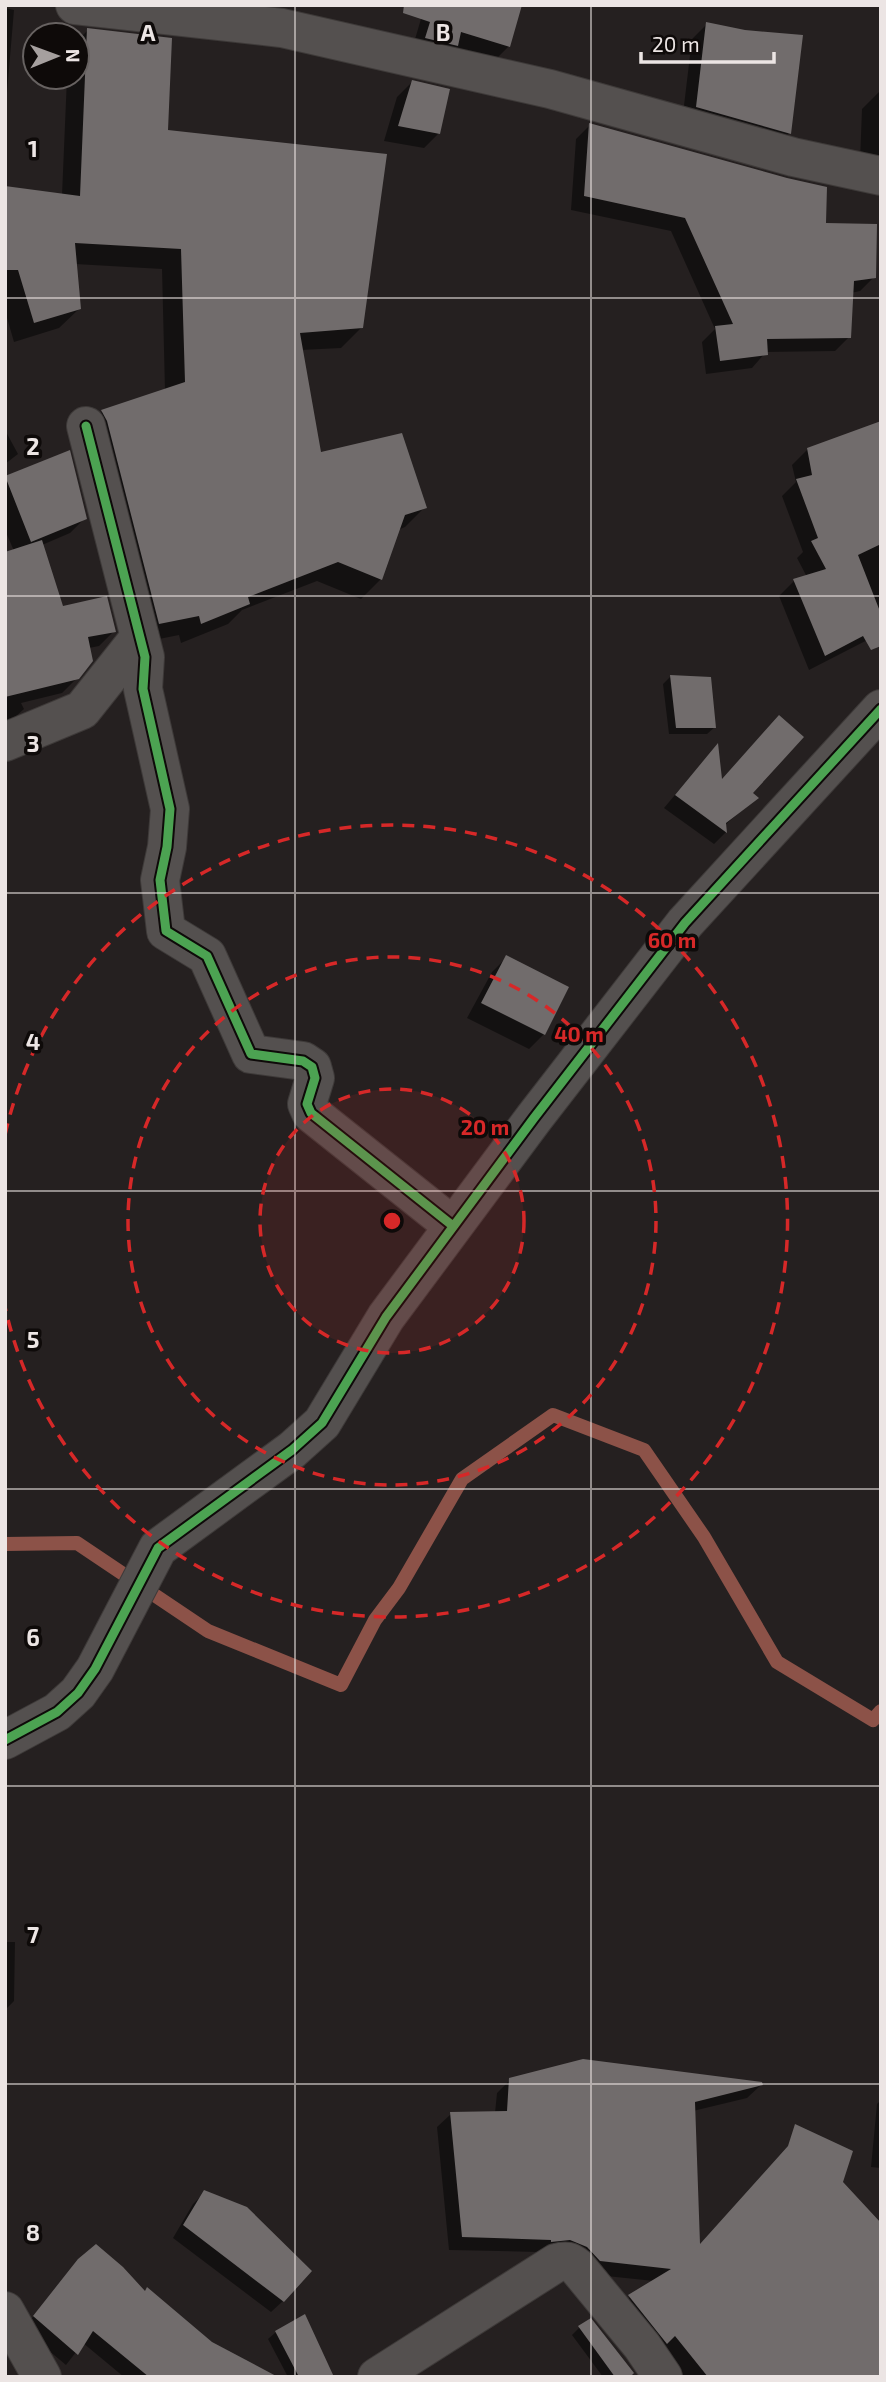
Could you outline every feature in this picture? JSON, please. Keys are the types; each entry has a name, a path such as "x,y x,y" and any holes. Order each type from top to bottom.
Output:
{"street":[{"path":"75,5 282,28 550,89 793,157 881,176"},
{"path":"86,426 140,637 146,666 143,689 170,809 167,847 160,880 166,931 207,956 251,1054 303,1061 312,1067 315,1078 307,1104 311,1113 453,1226"},
{"path":"5,742 82,710 140,637"},
{"path":"5,1740 57,1712 78,1693 95,1669 158,1548 292,1450 322,1423 386,1317 685,923 881,709"},
{"path":"377,2377 556,2263 565,2260 578,2267 642,2346 663,2377"},
{"path":"5,2311 43,2377"}],"building":[{"path":"404,5 522,5 510,47 461,32 458,46 425,38 430,22 403,13"},
{"path":"706,22 745,30 803,35 791,134 696,107"},
{"path":"91,28 172,38 168,130 387,154 363,328 300,333 321,452 402,433 427,508 405,515 382,580 338,562 248,597 250,604 201,624 199,616 159,624 107,421 101,410 185,382 181,249 75,243 81,309 34,323 18,270 5,270 5,186 80,196 84,91 91,91"},
{"path":"412,80 450,89 440,134 398,126"},
{"path":"589,123 827,187 826,223 877,224 876,278 854,281 851,338 767,339 768,355 720,361 715,326 733,324 685,218 584,196"},
{"path":"881,421 881,544 858,555 881,614 881,646 871,650 863,636 825,656 793,579 826,569 811,541 818,538 796,479 812,475 807,448"},
{"path":"70,450 87,519 31,542 5,476"},
{"path":"42,540 63,606 107,596 116,632 88,637 93,661 79,679 5,697 5,552"},
{"path":"670,675 711,677 716,728 676,728"},
{"path":"779,715 804,737 753,793 759,798 726,823 727,833 675,795 718,743 722,779"},
{"path":"506,955 569,987 545,1035 481,1003"},
{"path":"583,2059 762,2082 763,2085 695,2102 700,2244 788,2146 795,2124 853,2151 843,2182 881,2223 881,2377 708,2377 675,2336 667,2344 628,2295 671,2269 600,2261 587,2247 570,2240 551,2242 462,2237 450,2112 507,2111 509,2078"},
{"path":"204,2190 247,2207 312,2271 284,2302 183,2225"},
{"path":"96,2244 145,2291 147,2287 212,2342 278,2377 149,2377 93,2331 78,2355 33,2316 78,2259"},
{"path":"305,2314 334,2377 299,2377 275,2331"},
{"path":"591,2318 634,2373 630,2377 615,2377 578,2326"}],"waterway":[{"path":"5,1544 77,1543 208,1631 341,1685 375,1620 399,1588 462,1479 553,1415 644,1450 704,1537 777,1662 873,1720 881,1711"}],"cycle path":[{"path":"86,426 145,657 143,689 170,809 167,847 160,880 166,931 207,956 251,1054 303,1061 312,1067 315,1078 307,1104 311,1113 453,1226"},
{"path":"5,1740 57,1712 78,1693 95,1669 158,1548 292,1450 322,1423 386,1317 534,1118 685,923 881,709"}]}
